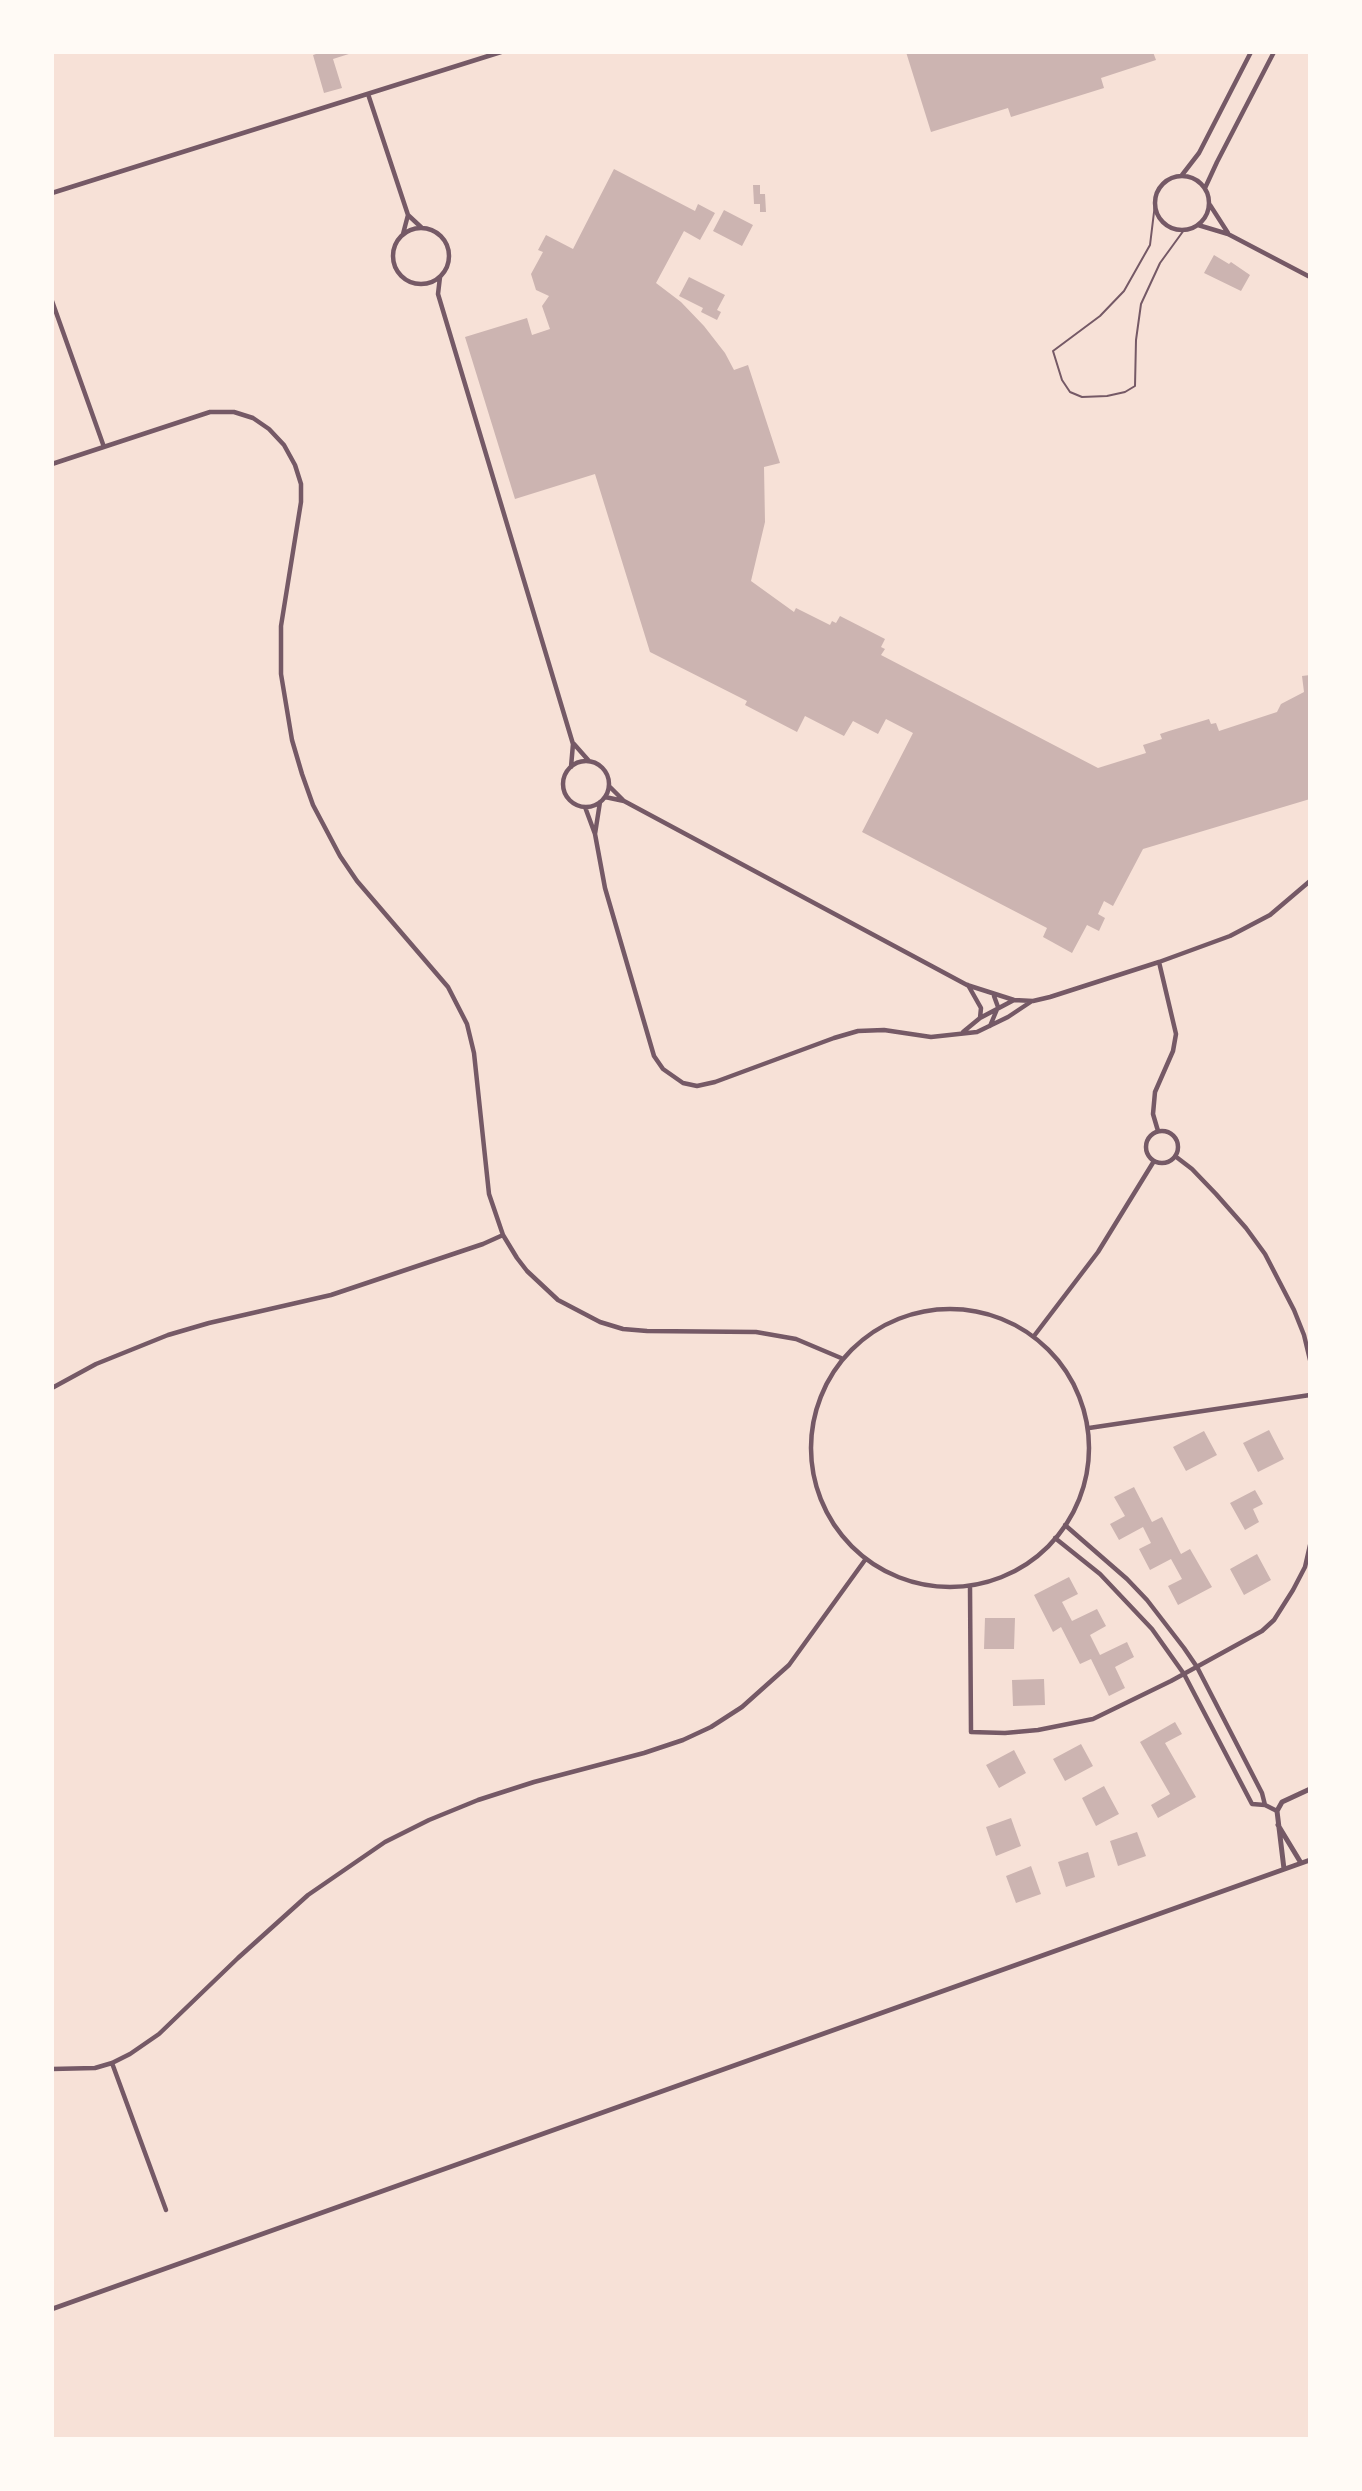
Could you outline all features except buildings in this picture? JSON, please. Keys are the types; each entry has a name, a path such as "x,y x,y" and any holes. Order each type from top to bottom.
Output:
{"street":[{"path":"52,193 501,52"},
{"path":"1182,175 1199,153 1251,52"},
{"path":"1205,188 1274,52"},
{"path":"368,94 408,215 422,228 439,234 449,248 448,264 440,277 438,294 573,744 571,766 564,778 565,792 572,802 585,807 600,803"},
{"path":"1210,204 1204,219 1184,230 1165,224 1157,214 1155,204 1164,183 1182,175 1194,178 1205,188 1210,204 1228,234"},
{"path":"408,215 402,235 393,251 395,267 406,279 415,283 425,284 440,277"},
{"path":"1197,225 1228,234 1310,277"},
{"path":"402,235 412,229 422,228"},
{"path":"425,284 438,294"},
{"path":"52,301 104,447"},
{"path":"52,464 210,412 234,412 253,418 269,429 284,445 295,465 301,502 283,609 281,646 281,674 292,740 313,805 340,856 364,890 448,987 467,1024 476,1067 485,1175 503,1235 522,1265 542,1286 573,1309 600,1322 623,1329 647,1331 767,1333 796,1339 841,1358"},
{"path":"573,744 589,761 602,767 608,777 609,786 600,803 595,834"},
{"path":"571,766 589,761"},
{"path":"609,786 624,801"},
{"path":"605,797 624,801 967,985 993,995 1033,1001"},
{"path":"585,807 595,834 605,888 654,1056 674,1079 697,1086 858,1031 884,1030 930,1037 977,1032 1033,1001 1159,962 1230,936 1270,915 1310,881"},
{"path":"1158,1131 1153,1114 1155,1091 1172,1051 1176,1034 1159,962"},
{"path":"967,985 981,1008 980,1018"},
{"path":"990,1027 998,1007 993,995"},
{"path":"960,1035 980,1018 1014,1000"},
{"path":"1158,1131 1169,1132 1175,1137 1178,1150 1175,1156 1168,1162 1154,1161 1148,1155 1146,1146 1149,1136 1158,1131"},
{"path":"1175,1156 1216,1194 1265,1254 1294,1310 1310,1360"},
{"path":"1034,1336 1098,1252 1154,1161"},
{"path":"52,1388 96,1364 168,1335 209,1322 331,1295 503,1235"},
{"path":"959,1308 988,1313 1034,1336 1057,1359 1076,1389 1088,1429 1089,1457 1086,1475 1079,1500 1065,1525 1030,1561 1006,1575 970,1587 920,1584 887,1573 865,1560 835,1525 825,1507 813,1464 814,1432 820,1399 841,1358 878,1328 904,1315 929,1309 959,1308"},
{"path":"1088,1429 1310,1395"},
{"path":"1065,1525 1127,1578 1147,1600 1197,1667 1262,1793 1265,1805"},
{"path":"1055,1538 1081,1556 1119,1591 1158,1636 1184,1674 1252,1804 1265,1805 1277,1811"},
{"path":"970,1587 971,1732 1038,1730 1093,1719 1184,1674 1262,1631 1284,1606 1307,1569 1310,1545"},
{"path":"52,2069 95,2068 112,2063 159,2034 309,1895 385,1842 429,1820 478,1801 683,1740 711,1727 742,1707 789,1665 865,1560"},
{"path":"1284,1869 1277,1811 1282,1801 1310,1788"},
{"path":"1277,1823 1301,1863"},
{"path":"52,2309 1310,1860"},
{"path":"112,2063 166,2210"}],"lane":[{"path":"1155,204 1150,245 1138,271 1124,291 1100,316 1052,351 1062,380 1070,392 1082,397 1107,396 1125,392 1135,386 1136,340 1141,304 1160,263 1184,230"}]}
